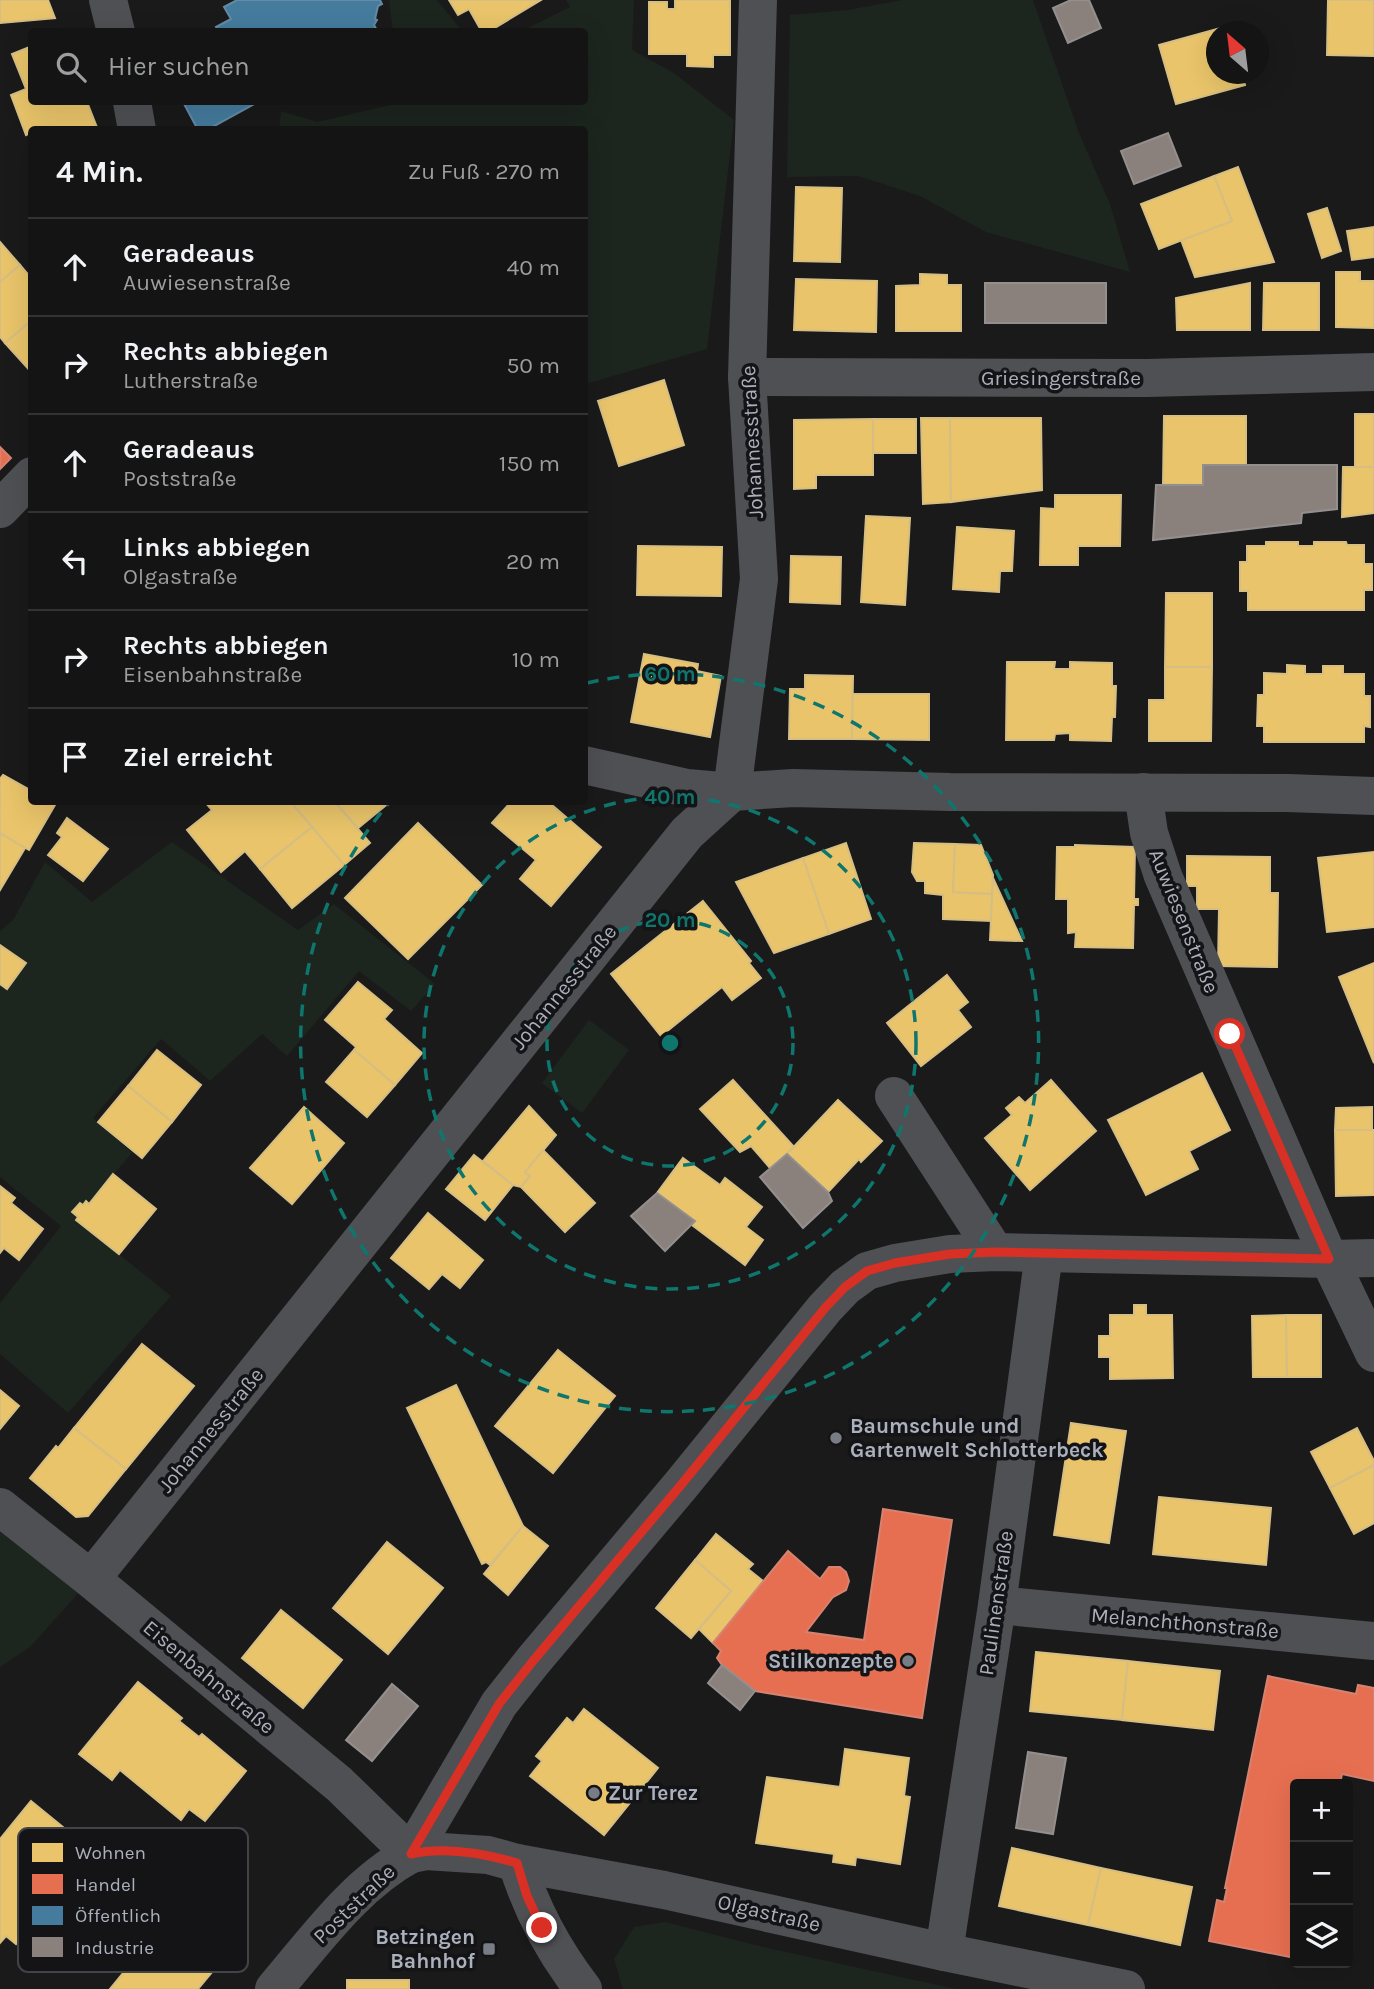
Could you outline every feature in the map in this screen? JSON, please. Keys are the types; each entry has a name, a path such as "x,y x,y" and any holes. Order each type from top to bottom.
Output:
{"street":[{"path":"108,0 115,28"},
{"name":"Johannesstraße","path":"92,1579 687,833 732,792 758,579 747,377 758,0"},
{"path":"133,105 136,126"},
{"name":"Griesingerstraße","path":"747,377 1147,378 1374,372"},
{"path":"0,509 28,480"},
{"path":"588,766 687,788 732,792 793,788 1374,796"},
{"name":"Auwiesenstraße","path":"1143,792 1149,833 1163,876 1329,1259 1374,1353"},
{"path":"894,1096 995,1252"},
{"name":"Poststraße","path":"274,1989 343,1909 391,1865 411,1854 508,1693 533,1661 825,1308 845,1287 867,1271 895,1263 950,1254 995,1252 1374,1258"},
{"name":"Paulinenstraße","path":"944,1952 997,1605 1044,1253"},
{"name":"Eisenbahnstraße","path":"0,1507 92,1579 353,1796 411,1854"},
{"name":"Melanchthonstraße","path":"997,1605 1374,1641"},
{"name":"Olgastraße","path":"411,1854 426,1851 488,1855 1126,1989"},
{"path":"517,1863 527,1896 542,1928 583,1989"}],"shaded area":[{"path":"389,0 437,0 460,28 393,28"},
{"path":"566,0 634,0 632,50 674,73 734,120 707,349 588,383 588,126 279,126 281,111 317,122 391,105 588,105 588,28 528,28 570,7"},
{"path":"902,0 1033,0 1079,133 1110,204 1130,272 986,232 920,196 858,176 787,177 790,15 848,10"},
{"path":"172,842 298,930 334,904 435,984 411,1011 359,971 287,1056 262,1034 210,1081 161,1039 93,1118 132,1153 75,1219 171,1296 68,1413 0,1354 0,1303 61,1226 0,1177 0,931 13,920 45,862 92,902"},
{"path":"589,1020 629,1050 582,1113 542,1083"},
{"path":"0,1508 91,1579 30,1647 0,1667"},
{"path":"665,1922 763,1947 956,1989 623,1989 614,1959 634,1927"}],"building: Wohnen":[{"path":"0,0 48,0 55,18 0,23"},
{"path":"449,0 541,0 495,28 480,28 469,9 458,15"},
{"path":"675,0 730,0 730,55 713,55 713,67 687,66 687,54 649,54 649,2 667,2 667,9 675,9"},
{"path":"1328,0 1374,0 1374,56 1327,55"},
{"path":"1206,32 1206,84 1245,85 1176,104 1159,45"},
{"path":"28,48 28,105 88,105 96,126 28,126 26,135 11,95 26,89 12,54"},
{"path":"1238,167 1274,262 1195,277 1181,240 1232,221 1214,176"},
{"path":"1214,176 1232,221 1159,249 1141,204"},
{"path":"796,187 842,188 840,262 794,261"},
{"path":"1327,208 1341,251 1322,258 1308,214"},
{"path":"1374,227 1374,257 1352,260 1347,231"},
{"path":"0,242 20,265 0,282"},
{"path":"20,265 28,274 28,323 5,343 0,337 0,282"},
{"path":"1336,272 1360,272 1360,281 1374,281 1374,328 1336,327"},
{"path":"920,274 947,275 947,285 961,285 961,331 896,331 896,286 920,285"},
{"path":"796,279 877,281 876,332 794,330"},
{"path":"1250,283 1250,330 1177,330 1176,298"},
{"path":"1264,283 1319,283 1319,330 1263,330"},
{"path":"28,323 28,369 5,343"},
{"path":"664,380 684,445 619,466 598,401"},
{"path":"1355,414 1374,414 1374,467 1355,467"},
{"path":"1164,416 1246,416 1246,466 1203,465 1203,485 1163,484"},
{"path":"921,418 950,418 951,502 923,504"},
{"path":"950,418 1041,418 1042,490 951,502"},
{"path":"873,419 873,475 816,475 816,488 794,489 794,420"},
{"path":"873,419 916,419 916,453 873,453"},
{"path":"1343,467 1374,467 1374,513 1342,517"},
{"path":"1055,495 1121,495 1120,546 1078,546 1078,565 1040,565 1041,508 1055,509"},
{"path":"866,516 910,518 905,605 861,602"},
{"path":"957,527 1014,531 1012,571 1000,571 999,592 953,589"},
{"path":"1266,542 1298,542 1298,546 1314,546 1314,542 1364,545 1364,564 1372,564 1372,590 1364,590 1364,610 1248,610 1248,591 1240,591 1240,562 1247,562 1247,546 1266,546"},
{"path":"638,546 722,547 721,596 637,595"},
{"path":"791,556 841,557 840,604 790,602"},
{"path":"1166,593 1212,593 1212,667 1165,667"},
{"path":"644,654 698,664 697,671 721,676 710,737 631,722"},
{"path":"1007,662 1055,662 1054,669 1070,669 1070,662 1112,663 1112,686 1116,686 1111,741 1070,740 1070,733 1055,734 1054,740 1006,740"},
{"path":"1287,665 1305,666 1305,674 1323,674 1323,666 1343,666 1343,674 1364,674 1364,696 1370,696 1370,727 1364,726 1364,742 1264,742 1264,726 1257,726 1258,695 1264,695 1264,673 1287,674"},
{"path":"1165,667 1212,667 1211,741 1149,741 1149,700 1165,700"},
{"path":"805,675 853,676 852,739 789,739 790,689 805,689"},
{"path":"853,694 929,694 929,740 852,739"},
{"path":"3,775 28,789 28,805 55,805 29,850 0,833 0,779"},
{"path":"208,805 294,805 312,827 260,869 245,851 221,872 187,830 212,810"},
{"path":"294,805 338,805 370,843 344,865"},
{"path":"338,805 386,805 358,828"},
{"path":"508,805 552,805 601,847 551,906 520,879 536,860 492,823"},
{"path":"67,818 108,849 83,881 48,855 62,837 57,833"},
{"path":"418,823 482,885 408,959 345,898"},
{"path":"312,827 344,865 292,908 260,869"},
{"path":"0,833 25,848 0,890"},
{"path":"846,843 871,919 829,934 803,858"},
{"path":"914,843 955,844 953,892 992,894 991,921 943,919 943,895 925,893 925,881 917,881 912,872"},
{"path":"955,844 981,845 993,875 992,894 953,892"},
{"path":"1057,847 1135,847 1134,899 1138,899 1138,905 1134,905 1133,948 1075,947 1076,932 1068,933 1068,899 1056,899"},
{"path":"1374,852 1374,927 1327,932 1318,858"},
{"path":"1187,856 1270,857 1270,893 1278,893 1277,967 1218,966 1219,909 1197,909 1197,886 1187,886"},
{"path":"803,858 829,934 774,953 736,882"},
{"path":"993,878 1022,941 990,940"},
{"path":"703,901 751,961 749,963 761,978 732,1000 722,987 661,1036 611,974"},
{"path":"0,945 26,963 7,989 0,984"},
{"path":"1374,963 1374,1063 1339,977"},
{"path":"947,975 968,1002 958,1010 971,1027 921,1066 887,1023"},
{"path":"358,982 392,1010 384,1019 422,1053 395,1085 354,1050 356,1047 325,1020"},
{"path":"157,1050 201,1085 172,1122 128,1086"},
{"path":"354,1050 395,1085 367,1117 326,1082"},
{"path":"1202,1073 1230,1130 1189,1151 1198,1169 1146,1195 1108,1120"},
{"path":"733,1080 794,1147 770,1168 751,1146 740,1152 700,1109"},
{"path":"1051,1080 1096,1131 1030,1190 985,1138 1012,1115 1006,1108 1019,1097 1025,1103"},
{"path":"128,1086 172,1122 142,1158 98,1122"},
{"path":"838,1100 882,1141 861,1162 859,1159 828,1192 787,1154"},
{"path":"529,1106 556,1135 525,1172 530,1176 521,1187 513,1185 483,1161"},
{"path":"304,1107 344,1143 292,1204 250,1168"},
{"path":"1372,1107 1372,1130 1335,1130 1336,1108"},
{"path":"1335,1130 1374,1130 1374,1195 1336,1196"},
{"path":"543,1150 595,1203 565,1232 521,1187 530,1176 525,1172"},
{"path":"474,1155 513,1185 485,1220 446,1189"},
{"path":"683,1158 720,1185 725,1178 762,1207 746,1227 763,1240 745,1265 692,1225 695,1221 657,1193"},
{"path":"113,1174 156,1209 119,1254 76,1220 78,1217 72,1212 80,1203 83,1205 86,1201 89,1204"},
{"path":"0,1186 15,1198 11,1203 43,1229 19,1260 4,1248 0,1253"},
{"path":"428,1213 483,1260 460,1288 442,1274 429,1289 391,1258"},
{"path":"1134,1305 1146,1305 1146,1315 1172,1315 1173,1378 1110,1379 1110,1357 1099,1357 1099,1336 1110,1336 1110,1315 1134,1315"},
{"path":"1286,1315 1287,1377 1253,1377 1252,1316"},
{"path":"1286,1315 1321,1315 1321,1377 1287,1377"},
{"path":"142,1344 194,1386 126,1469 74,1428"},
{"path":"558,1350 615,1396 553,1473 495,1426"},
{"path":"456,1385 523,1526 490,1565 486,1562 482,1564 407,1408"},
{"path":"0,1390 19,1406 0,1429"},
{"path":"1071,1423 1126,1431 1109,1543 1054,1535"},
{"path":"74,1428 126,1469 88,1516 76,1517 30,1478"},
{"path":"1357,1428 1374,1465 1330,1488 1311,1452"},
{"path":"1374,1465 1374,1523 1354,1534 1330,1488"},
{"path":"1159,1497 1271,1508 1266,1565 1153,1554"},
{"path":"523,1526 548,1546 508,1595 484,1574"},
{"path":"716,1534 753,1564 748,1569 763,1581 713,1643 699,1629 731,1591 695,1560"},
{"path":"387,1542 443,1588 388,1654 333,1608"},
{"path":"695,1560 731,1591 691,1638 656,1608"},
{"path":"281,1610 342,1660 303,1708 242,1658"},
{"path":"1036,1652 1128,1661 1122,1720 1030,1711"},
{"path":"1128,1661 1220,1671 1213,1730 1122,1720"},
{"path":"138,1682 182,1718 179,1721 199,1737 202,1734 246,1771 205,1821 189,1809 181,1820 120,1770 112,1780 79,1754"},
{"path":"584,1709 658,1768 604,1835 530,1776 542,1761 536,1756 567,1718 573,1723"},
{"path":"845,1749 909,1758 904,1796 910,1797 900,1864 856,1857 855,1865 833,1862 834,1854 756,1843 767,1777 840,1787"},
{"path":"31,1801 64,1828 18,1828 16,1944 6,1936 0,1943 0,1839"},
{"path":"1012,1848 1101,1868 1088,1925 999,1906"},
{"path":"1101,1868 1192,1887 1180,1945 1088,1925"},
{"path":"124,1972 212,1972 198,1989 110,1989"},
{"path":"347,1980 409,1980 409,1989 347,1989"}],"building: Handel":[{"path":"0,447 11,458 0,469"},
{"path":"883,1509 952,1520 922,1718 755,1691 722,1665 717,1658 721,1651 713,1643 788,1551 820,1579 829,1567 840,1567 846,1572 849,1581 846,1590 833,1597 806,1632 864,1640"},
{"path":"1268,1676 1356,1694 1358,1685 1374,1688 1374,1781 1342,1774 1341,1779 1290,1779 1290,1957 1209,1941 1217,1900 1224,1902"}],"building: Öffentlich":[{"path":"237,0 380,0 382,4 378,6 376,28 217,28 231,19 224,7"},
{"path":"185,105 253,105 214,126 196,126"}],"building: Industrie":[{"path":"1071,0 1089,0 1101,28 1068,43 1053,8"},
{"path":"1168,133 1181,166 1134,184 1121,151"},
{"path":"985,283 1106,283 1106,323 985,323"},
{"path":"1203,465 1337,465 1337,509 1302,513 1301,523 1153,540 1156,485 1203,485"},
{"path":"787,1154 828,1192 832,1201 803,1228 760,1177"},
{"path":"657,1193 695,1221 665,1251 631,1216"},
{"path":"722,1665 755,1691 740,1710 708,1683"},
{"path":"392,1684 418,1706 372,1761 346,1740"},
{"path":"1028,1752 1066,1758 1053,1834 1016,1828"}],"place":[{"name":"Baumschule und Gartenwelt Schlotterbeck","path":"836,1438"},
{"name":"Stilkonzepte","path":"908,1661"},
{"name":"Zur Terez","path":"594,1793"},
{"name":"Betzingen Bahnhof","path":"489,1949"}],"route":[{"path":"542,1928 527,1896 517,1863 464,1852 426,1851 411,1854 499,1704 845,1287 867,1271 895,1263 950,1254 995,1252 1329,1259 1230,1034"}]}
